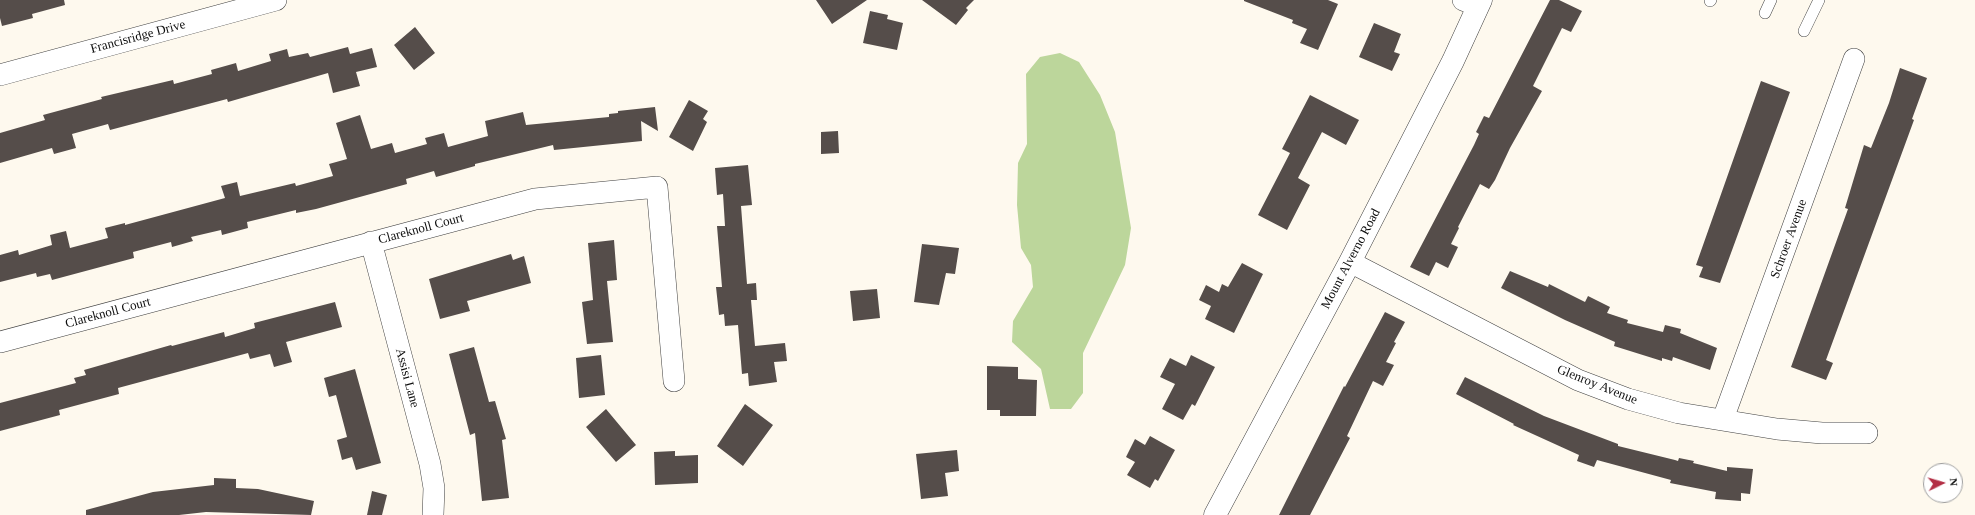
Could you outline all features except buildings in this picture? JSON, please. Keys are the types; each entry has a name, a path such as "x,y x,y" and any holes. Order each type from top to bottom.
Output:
{"street":[{"name":"Francisridge Drive","path":"0,75 276,0"},
{"name":"Mount Alverno Road","path":"1215,515 1350,262 1453,61 1474,2"},
{"name":"Schroer Avenue","path":"1723,419 1854,59"},
{"name":"Clareknoll Court","path":"0,342 535,199 657,187 674,381"},
{"name":"Assisi Lane","path":"371,242 430,464 434,488 433,515"},
{"name":"Glenroy Avenue","path":"1350,262 1578,380 1628,399 1679,412 1777,429 1822,433 1867,433"}],"lane":[{"path":"1765,13 1771,0"},
{"path":"1804,31 1819,0"}],"green space":[{"path":"1060,53 1079,62 1100,95 1115,132 1131,228 1125,265 1083,353 1083,393 1071,409 1050,409 1041,369 1012,342 1013,321 1033,287 1031,265 1021,248 1017,205 1018,163 1027,144 1026,74 1040,57"}]}
